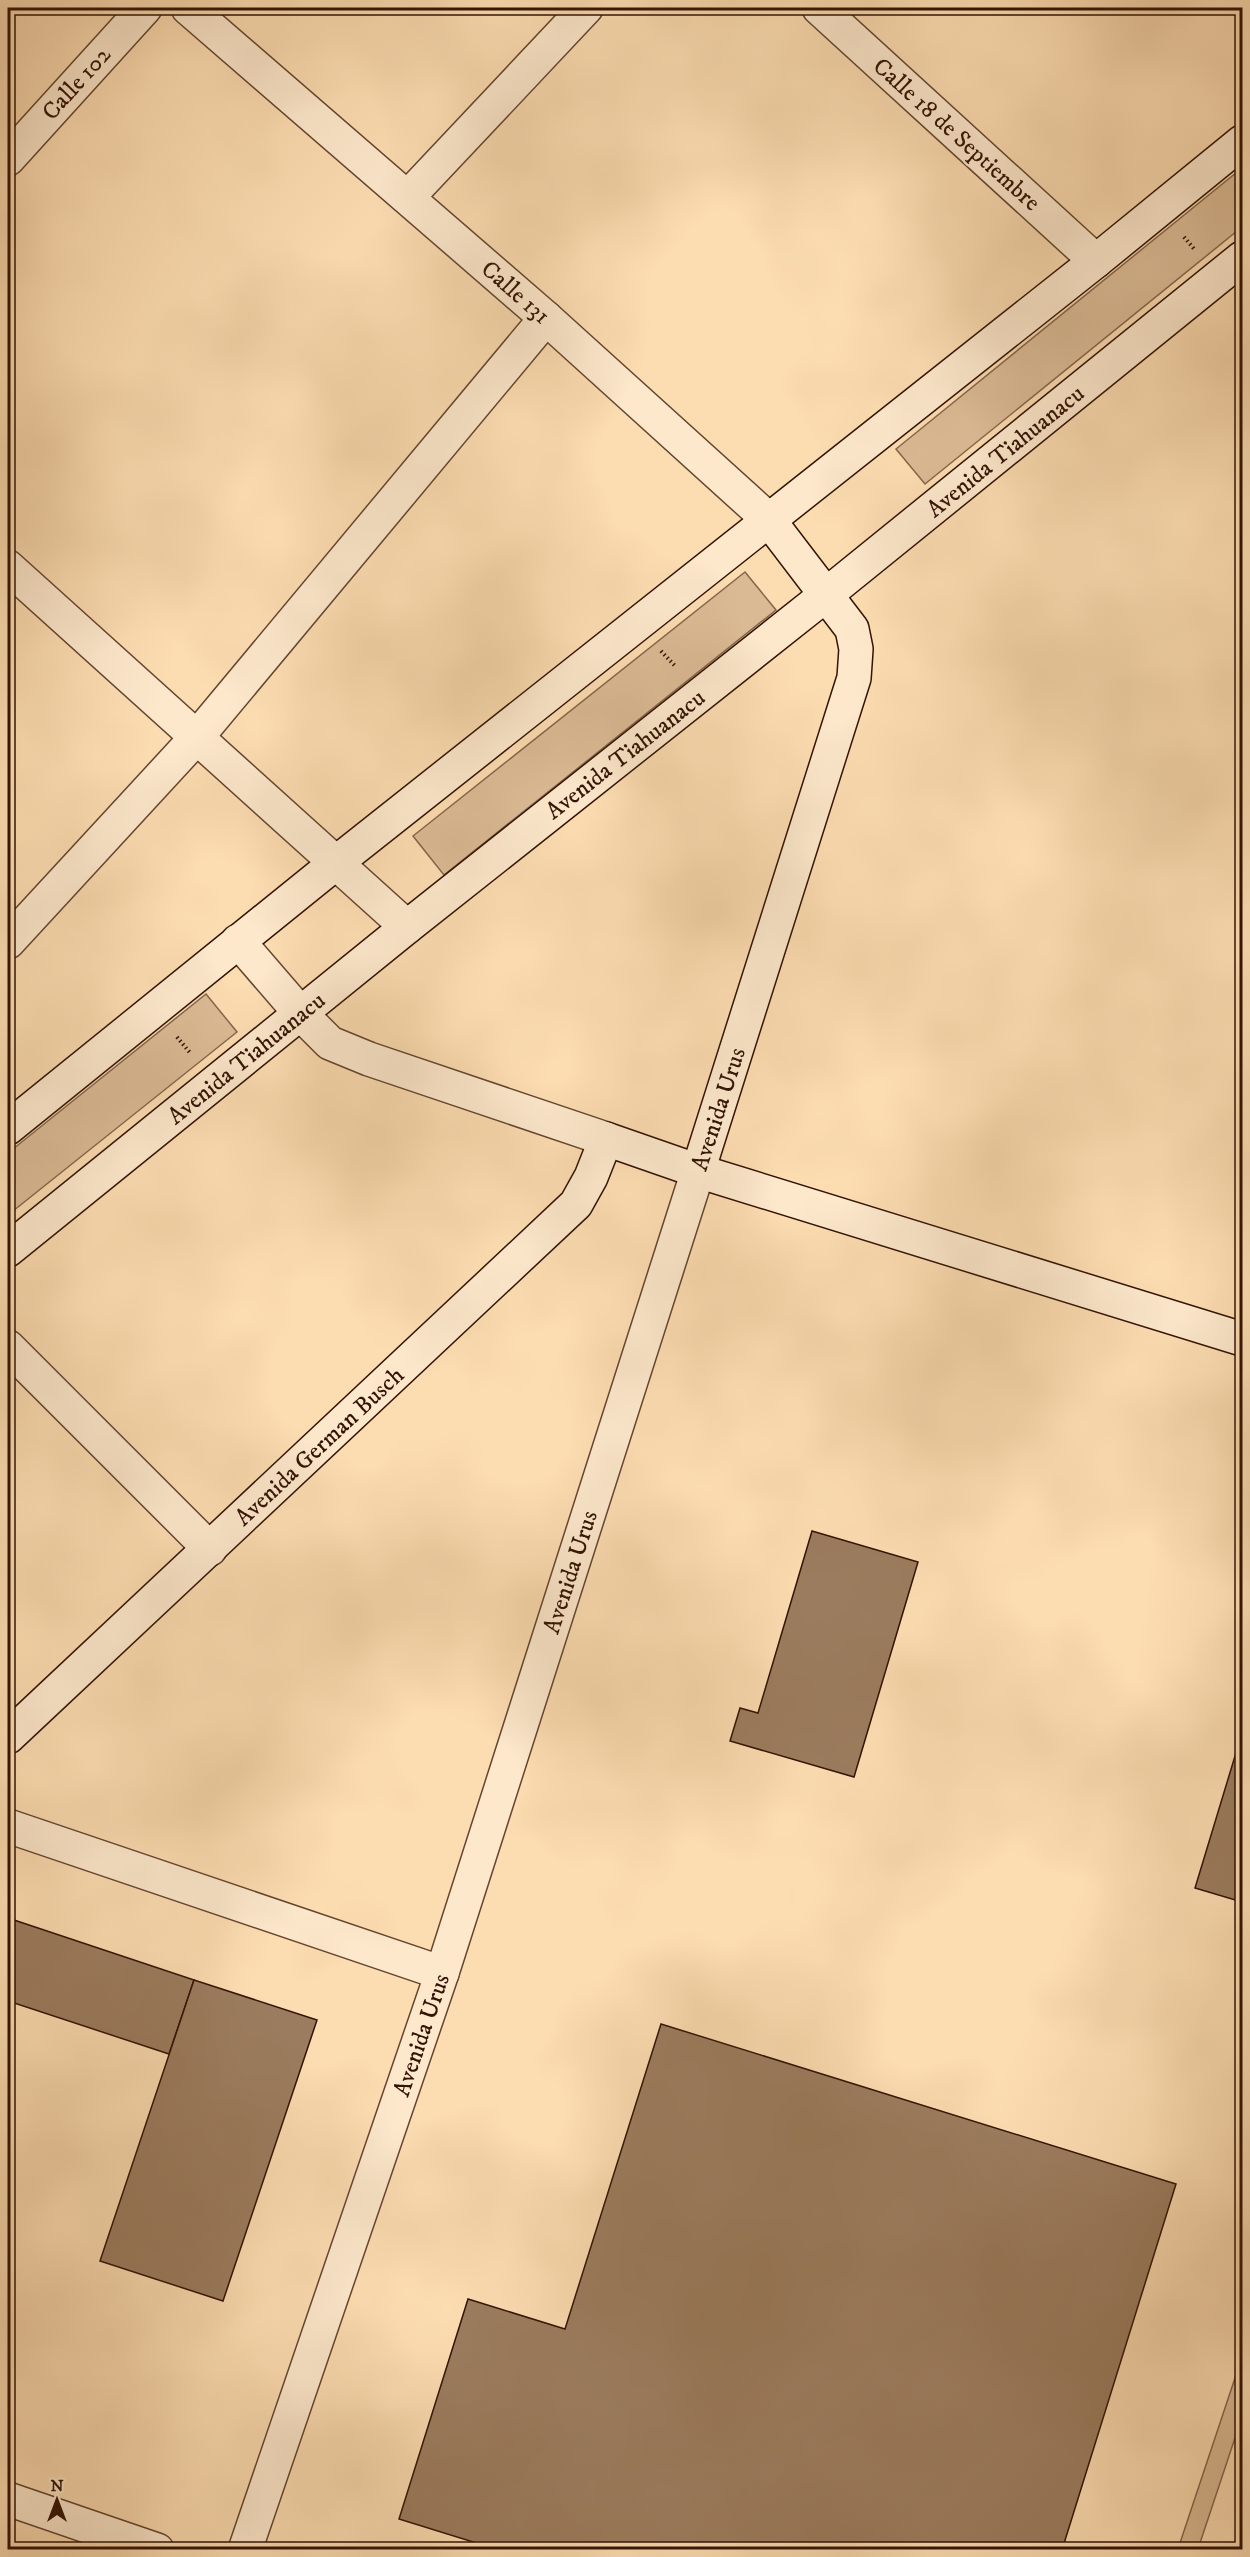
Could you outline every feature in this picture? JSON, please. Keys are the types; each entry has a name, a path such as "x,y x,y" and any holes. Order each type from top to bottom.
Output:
{"street":[{"name":"Calle 102","path":"8,159 145,8"},
{"name":"Calle 131","path":"188,8 546,318 768,519 827,594"},
{"path":"408,197 586,8"},
{"name":"Calle 18 de Septiembre","path":"819,8 1096,261"},
{"path":"8,1128 238,941 1096,261 1242,142"},
{"name":"Avenida Tiahuanacu","path":"8,1250 407,927 827,594 1230,268"},
{"path":"8,942 197,737 546,318"},
{"path":"8,567 407,927"},
{"name":"Avenida Urus","path":"244,2550 442,1973 854,678 856,649 852,629 827,594"},
{"path":"238,941 301,1014 330,1043 369,1059 698,1171 1242,1339"},
{"name":"Avenida German Busch","path":"8,1737 576,1204 591,1177 606,1139"},
{"path":"8,1347 210,1549"},
{"path":"8,1826 442,1973"},
{"path":"8,2499 157,2550"}],"path":[{"path":"1161,208 1230,268"},
{"path":"637,624 700,694"},
{"path":"155,1009 214,1083"}],"shaded area":[{"path":"1242,168 1242,227 925,484 896,449"},
{"path":"745,572 776,610 444,875 413,836"},
{"path":"206,994 237,1032 8,1215 8,1153"},
{"path":"1242,2357 1242,2417 1198,2549 1178,2549"}],"building":[{"path":"812,1531 918,1562 854,1777 730,1741 740,1708 758,1713"},
{"path":"1242,1733 1242,1902 1195,1888"},
{"path":"8,1918 194,1980 169,2054 8,2001"},
{"path":"194,1980 317,2020 223,2301 100,2261"},
{"path":"661,2024 1176,2184 1062,2550 499,2550 399,2519 468,2299 565,2329"}]}
